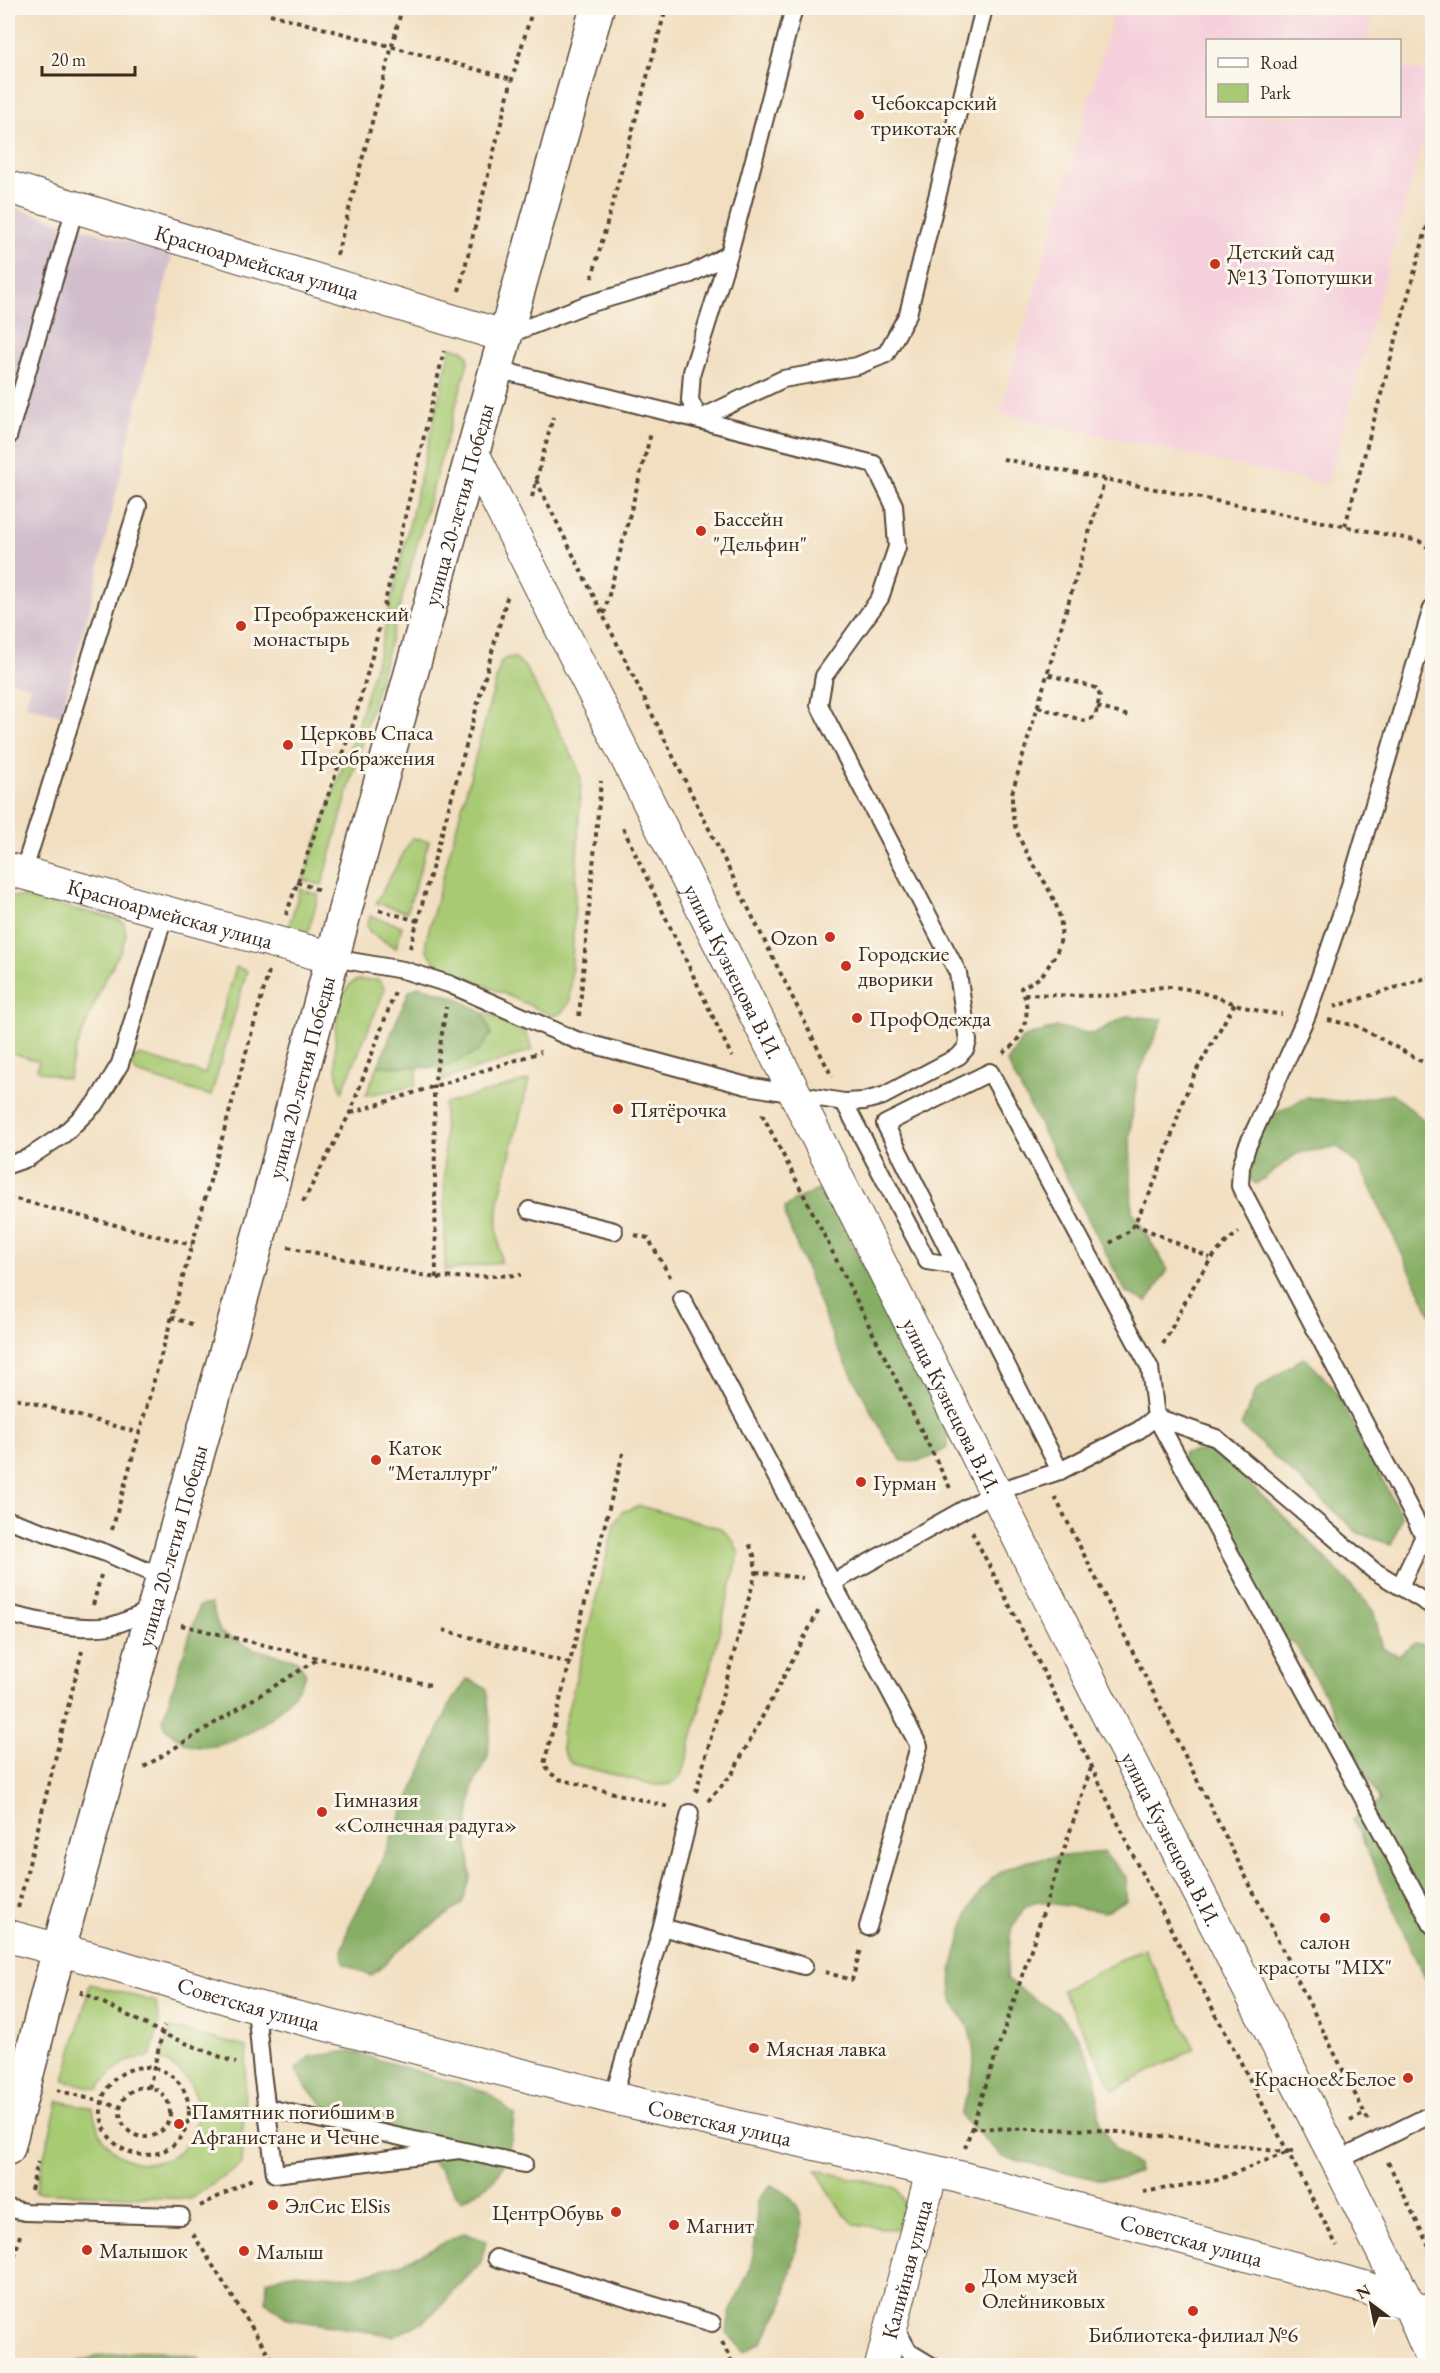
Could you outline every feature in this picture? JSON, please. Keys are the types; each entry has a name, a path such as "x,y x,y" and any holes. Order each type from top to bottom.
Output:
{"street":[{"name":"улица 20-летия Победы","path":"8,2148 59,1950 173,1616 163,1578 261,1228 504,336 597,8"},
{"name":"Красноармейская улица","path":"8,187 504,336"},
{"name":"улица Кузнецова В.И.","path":"473,453 995,1492 1337,2161 1421,2310 1432,2359"},
{"name":"Красноармейская улица","path":"15,871 333,958"},
{"name":"Советская улица","path":"12,1924 59,1950 256,2007 613,2098 946,2174 1364,2287 1421,2310"},
{"name":"Калийная улица","path":"881,2366 892,2322 946,2174"}],"lane":[{"path":"699,419 690,400 692,372 729,254 794,8"},
{"path":"699,419 783,379 857,366 886,354 908,314 984,8"},
{"path":"8,437 75,208"},
{"path":"504,336 585,304 691,274 729,254"},
{"path":"333,958 403,970 449,984 576,1040 747,1086 844,1102 864,1101 883,1096 959,1056 969,1041 958,973 819,705 824,676 880,598 897,547 894,505 874,464 496,369"},
{"path":"15,871 138,506"},
{"path":"1400,1586 1424,1536 1240,1186 1241,1167 1247,1147 1307,1015 1343,909 1432,608"},
{"path":"8,1165 28,1158 64,1134 98,1102 120,1064 165,912"},
{"path":"1052,1474 957,1266 885,1124 990,1072 1150,1368 1156,1417 1424,1896 1432,1925"},
{"path":"844,1102 927,1261 957,1266"},
{"path":"529,1210 614,1231"},
{"path":"682,1299 919,1746 868,1928"},
{"path":"834,1582 995,1492 1052,1474 1139,1430 1156,1417"},
{"path":"1156,1417 1216,1438 1373,1569 1432,1606"},
{"path":"8,1520 106,1553 163,1578"},
{"path":"8,1614 42,1622 88,1626 111,1626 173,1616"},
{"path":"613,2098 662,1927 690,1813"},
{"path":"662,1927 804,1966"},
{"path":"256,2007 275,2174 459,2150"},
{"path":"268,2108 524,2164"},
{"path":"1337,2161 1432,2114"},
{"path":"8,2208 26,2212 182,2216"},
{"path":"496,2258 712,2323"},
{"path":"892,2322 909,2352 932,2366"}],"path":[{"path":"329,285 402,8"},
{"path":"12,1924 106,1553 171,1317 277,944 354,722 374,649 512,79 533,8"},
{"path":"590,288 666,8"},
{"path":"270,14 512,79"},
{"path":"1345,526 1432,208"},
{"path":"603,615 658,409"},
{"path":"530,504 553,417"},
{"path":"1003,459 1419,541 1432,550"},
{"path":"1011,1048 1023,1031 1027,1016 1021,988 1041,976 1057,951 1062,922 1054,900 1018,835 1012,815 1012,794 1105,479"},
{"path":"536,480 844,1102"},
{"path":"301,1207 350,1113 403,970 508,593 513,604"},
{"path":"1038,707 1085,721 1095,717 1100,696 1096,688 1047,674"},
{"path":"1097,706 1129,716"},
{"path":"596,771 606,792"},
{"path":"350,1113 576,1040 601,781"},
{"path":"621,823 747,1086 1092,1767 1138,1866 1346,2263 1364,2287"},
{"path":"297,882 323,891"},
{"path":"375,909 417,921"},
{"path":"1307,1015 1432,976"},
{"path":"436,1278 434,1086 449,984"},
{"path":"1024,994 1087,997 1128,994 1150,987 1172,987 1196,991 1264,1014 1307,1015 1357,1026 1423,1062 1432,1064"},
{"path":"1131,1230 1151,1191 1195,1072 1235,1003"},
{"path":"8,1197 192,1245"},
{"path":"1150,1368 1210,1258 1221,1245 1257,1220"},
{"path":"1134,1224 1210,1258"},
{"path":"648,1238 659,1257"},
{"path":"294,1248 436,1278 521,1275"},
{"path":"171,1317 194,1325"},
{"path":"8,1396 140,1433"},
{"path":"623,1453 546,1750 544,1764 550,1773 559,1779 690,1813 705,1804 732,1774 834,1582 756,1572"},
{"path":"1052,1474 1432,2253"},
{"path":"690,1813 756,1572 754,1555 748,1541"},
{"path":"177,1636 173,1616 318,1659 430,1685"},
{"path":"443,1630 568,1663"},
{"path":"144,1758 141,1769 318,1659"},
{"path":"946,2174 960,2162 1092,1767"},
{"path":"822,1971 852,1980 862,1948"},
{"path":"82,1992 163,2034 262,2072"},
{"path":"148,2088 164,2026"},
{"path":"139,2068 154,2068 168,2074 180,2084 187,2097 189,2113 186,2128 179,2140 156,2154 143,2156 117,2146 108,2136 102,2123 102,2102 112,2082 124,2072 139,2068"},
{"path":"148,2088 161,2093 169,2106 168,2122 157,2134 141,2137 127,2130 122,2123 120,2107 129,2092 148,2088"},
{"path":"57,2090 120,2107"},
{"path":"971,2128 1097,2130 1203,2140 1289,2153"},
{"path":"1136,2193 1218,2180 1289,2153"},
{"path":"275,2174 249,2180 182,2216 276,2366"}],"shaded area":[{"name":"Детский сад №13 Топотушки","path":"1115,8 1373,8 1369,39 1206,39 1206,117 1401,117 1401,67 1432,73 1432,109 1327,485 1000,413"},
{"path":"8,206 172,255 99,572 61,715 26,706 30,686 8,680 8,260 12,246 8,244"}],"green space":[{"path":"451,347 464,351 468,356 468,362 322,885 303,880 358,723 380,649"},
{"path":"506,658 515,658 525,667 575,761 581,778 570,1002 561,1013 553,1016 436,963 427,951 426,940 501,662"},
{"path":"412,838 429,841 407,912 376,903"},
{"path":"300,889 319,895 306,938 286,936"},
{"path":"8,896 28,898 117,919 124,923 126,935 121,950 102,985 75,1051 68,1079 41,1072 37,1069 39,1061 8,1052"},
{"path":"370,916 402,926 396,948 370,933 367,925"},
{"path":"236,967 247,971 211,1096 137,1073 132,1067 132,1060 140,1055 205,1074"},
{"path":"358,980 379,980 385,989 342,1092 337,1077 335,1037 339,1007 350,985"},
{"path":"420,986 455,997 483,1013 491,1034 479,1051 443,1068 378,1066 409,991"},
{"path":"483,1013 508,1020 520,1028 530,1041 533,1050 440,1081 443,1068 479,1051 491,1034"},
{"path":"1127,1016 1163,1019 1137,1077 1130,1135 1132,1211 1168,1270 1147,1302 1126,1292 1007,1062 1022,1038 1057,1027 1093,1034"},
{"path":"378,1066 418,1067 415,1086 366,1095"},
{"path":"529,1080 499,1199 497,1227 501,1262 445,1271 444,1104"},
{"path":"1393,1094 1432,1127 1432,1317 1361,1168 1338,1147 1298,1153 1256,1184 1250,1179 1254,1131 1269,1117 1307,1097 1341,1102"},
{"path":"818,1190 827,1194 946,1431 947,1448 931,1457 915,1462 902,1461 888,1442 835,1343 786,1218 785,1208 797,1199"},
{"path":"1304,1357 1333,1387 1402,1517 1392,1545 1358,1533 1241,1426 1256,1390"},
{"path":"1213,1449 1305,1537 1373,1609 1383,1649 1399,1655 1415,1643 1432,1646 1432,1758 1428,1759 1432,1785 1432,1893 1420,1892 1421,1917 1432,1941 1432,1991 1353,1819 1380,1801 1297,1647 1252,1607 1226,1520 1175,1472 1184,1453"},
{"path":"640,1506 720,1528 732,1539 739,1554 684,1770 676,1781 665,1785 655,1785 572,1764 566,1757 562,1746 562,1733 615,1523 622,1512"},
{"path":"211,1604 220,1632 254,1649 297,1660 306,1674 289,1699 263,1723 232,1741 217,1746 202,1747 191,1745 178,1738 165,1728 163,1719 199,1606"},
{"path":"468,1679 487,1689 490,1723 488,1757 473,1786 467,1835 471,1876 462,1904 403,1946 371,1976 344,1964 342,1951 350,1923 371,1885 451,1702"},
{"path":"1103,1852 1126,1877 1126,1900 1105,1912 1037,1901 1024,1908 1011,1930 1006,1978 1038,2002 1057,2012 1078,2036 1095,2071 1100,2123 1115,2149 1137,2165 1138,2172 1122,2179 1095,2179 1003,2157 960,2115 971,2082 974,2050 968,2027 955,2006 952,1991 955,1960 970,1909 982,1889 996,1875 1013,1866 1032,1861"},
{"path":"1144,1948 1195,2049 1114,2090 1062,1990"},
{"path":"90,1984 156,2002 159,2025 150,2057 126,2062 114,2070 99,2089 64,2081"},
{"path":"170,2028 247,2047 241,2165 191,2199 35,2192 58,2101 93,2108 101,2135 116,2152 134,2161 154,2162 172,2156 187,2143 196,2124 196,2100 188,2081 161,2059"},
{"path":"350,2051 488,2093 514,2115 506,2159 493,2181 461,2201 440,2170 416,2146 327,2108 304,2085 296,2070 309,2057"},
{"path":"816,2170 896,2188 902,2197 904,2206 903,2225 895,2230 855,2224 844,2215"},
{"path":"771,2185 794,2201 800,2212 802,2227 782,2307 761,2343 744,2352 727,2332 730,2313 751,2267 756,2235 757,2205 759,2199"},
{"path":"464,2233 486,2241 481,2262 439,2308 422,2322 395,2336 288,2319 266,2302 267,2281 293,2273 353,2277 403,2263"},
{"path":"153,2350 198,2357 205,2365 67,2365 98,2356"}],"place":[{"name":"Чебоксарский трикотаж","path":"859,115"},
{"name":"Детский сад №13 Топотушки","path":"1215,264"},
{"name":"Бассейн \"Дельфин\"","path":"701,531"},
{"name":"Преображенский монастырь","path":"241,626"},
{"name":"Церковь Спаса Преображения","path":"288,745"},
{"name":"Ozon","path":"830,937"},
{"name":"Городские дворики","path":"846,966"},
{"name":"ПрофОдежда","path":"857,1018"},
{"name":"Пятёрочка","path":"618,1109"},
{"name":"Каток \"Металлург\"","path":"376,1460"},
{"name":"Гурман","path":"861,1482"},
{"name":"Гимназия «Солнечная радуга»","path":"322,1812"},
{"name":"салон красоты \"MIX\"","path":"1325,1918"},
{"name":"Мясная лавка","path":"754,2048"},
{"name":"Красное&Белое","path":"1408,2078"},
{"name":"Памятник погибшим в Афганистане и Чечне","path":"179,2124"},
{"name":"ЭлСис ElSis","path":"273,2205"},
{"name":"ЦентрОбувь","path":"616,2212"},
{"name":"Магнит","path":"674,2225"},
{"name":"Малышок","path":"87,2250"},
{"name":"Малыш","path":"244,2251"},
{"name":"Дом музей Олейниковых","path":"970,2288"},
{"name":"Библиотека-филиал №6","path":"1193,2311"}]}
